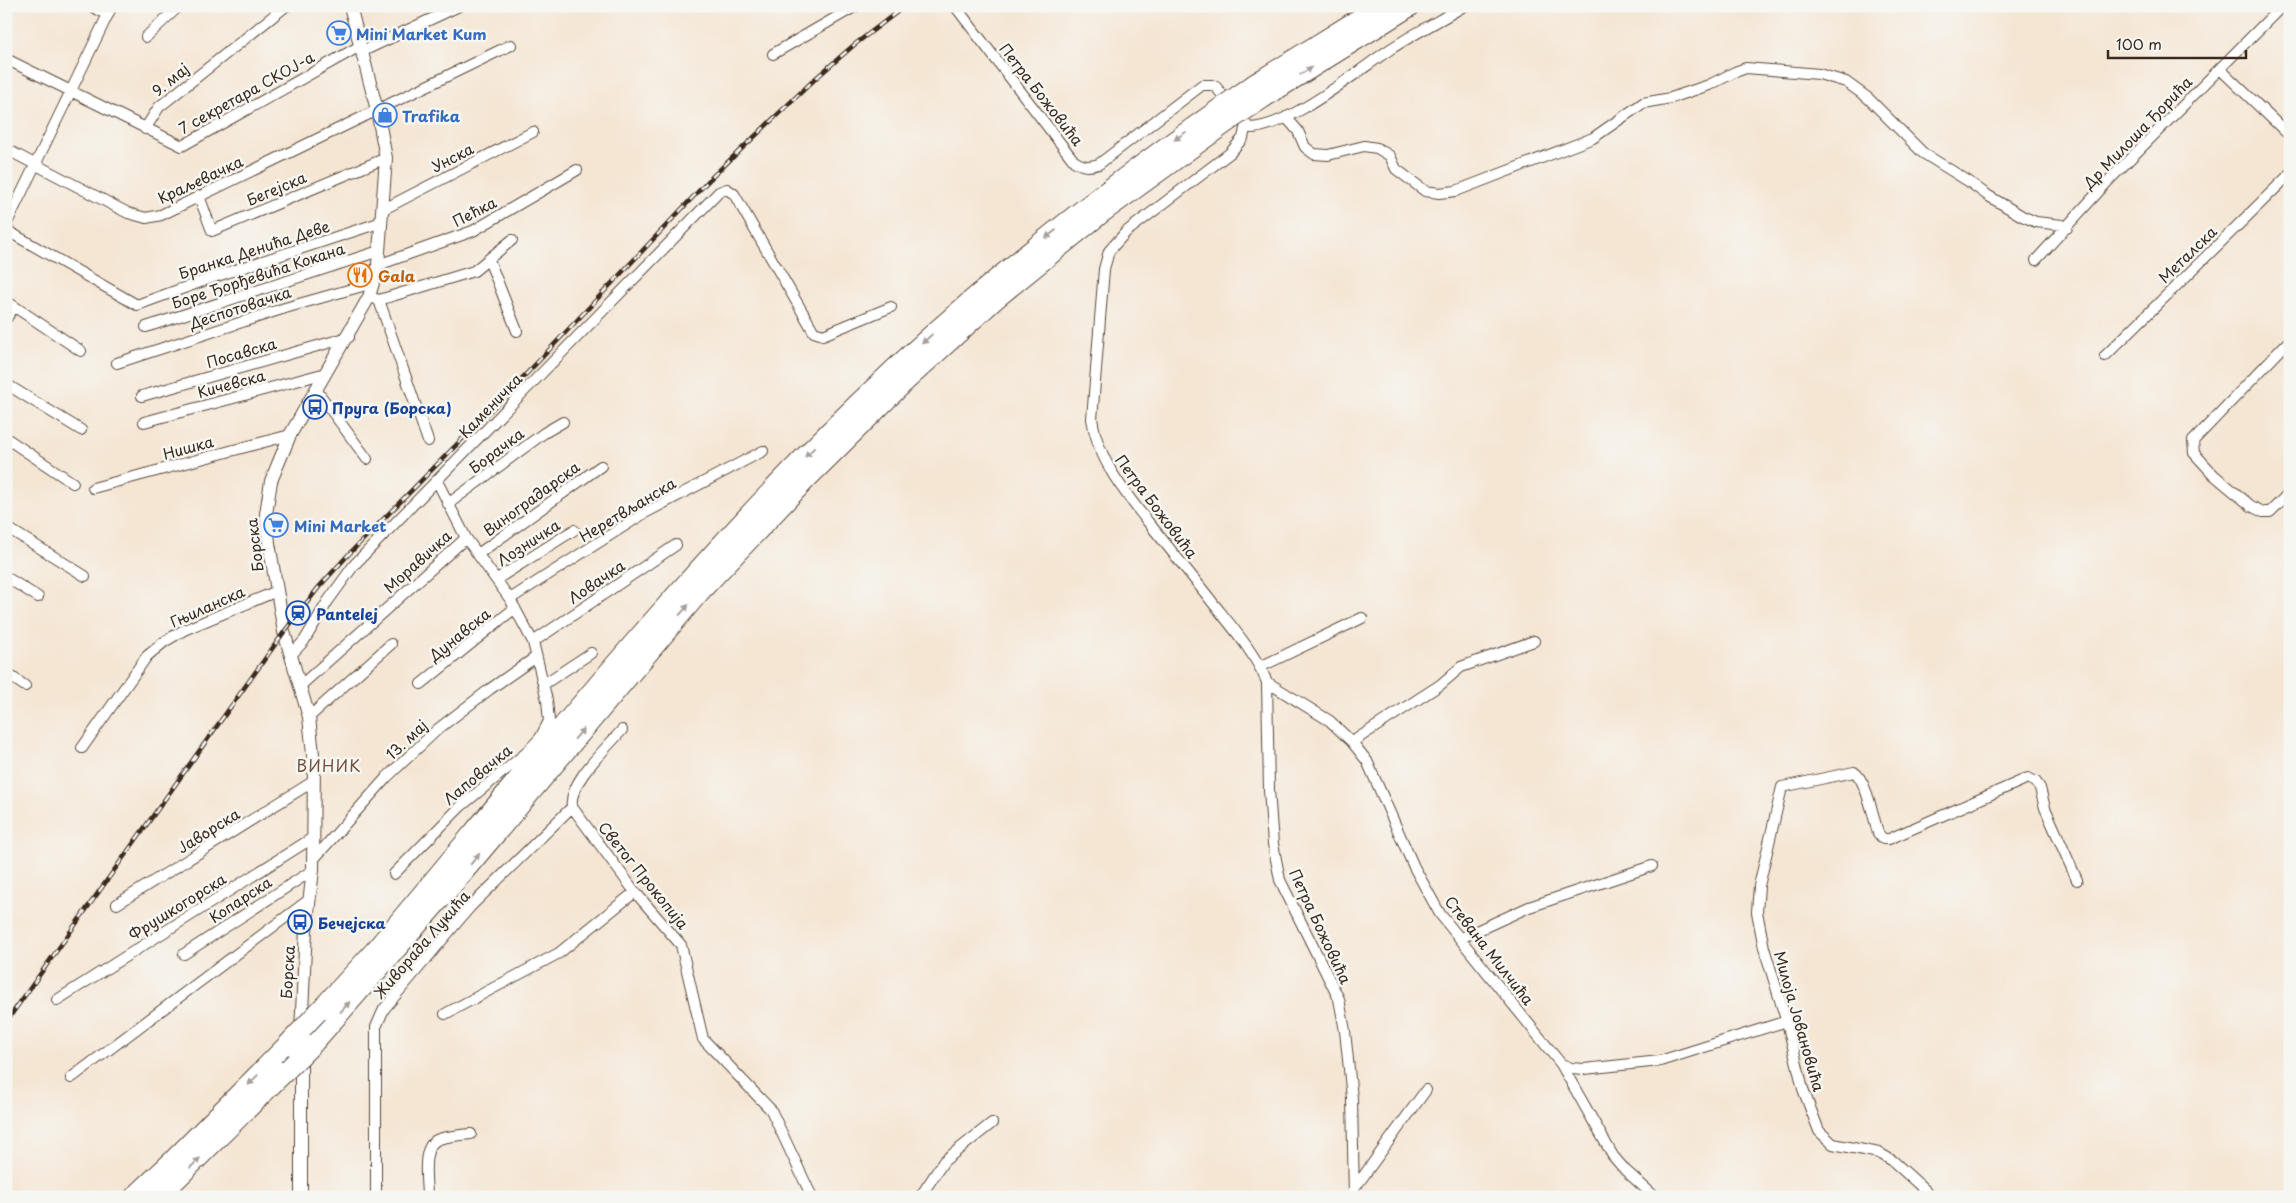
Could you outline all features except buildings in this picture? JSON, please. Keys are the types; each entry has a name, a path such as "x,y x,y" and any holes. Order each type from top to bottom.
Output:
{"highway":[{"path":"134,1197 171,1162 318,1012 451,861 677,595 840,421 941,326 1023,256 1127,174 1260,91 1380,6"},
{"path":"1260,91 1411,6"},
{"path":"159,1197 313,1044 452,886 706,585 807,479 904,383 997,298 1225,114"}],"street":[{"path":"6,225 110,11 91,6"},
{"path":"146,37 179,6"},
{"name":"9. мај","path":"145,129 159,107 286,6"},
{"name":"Борска","path":"301,1197 302,1005 306,928 313,866 314,781 309,717 284,632 266,514 271,481 290,435 348,336 374,298 373,283 378,265 384,209 386,158 377,110 350,6"},
{"path":"361,48 459,6"},
{"path":"773,54 856,6"},
{"name":"Петра Божовића","path":"955,6 1080,165 1086,167 1099,164 1202,85 1212,84 1216,87 1245,120 1247,128 1243,138 1230,153 1126,232 1109,251 1104,269 1092,419 1094,438 1102,458 1120,486 1237,633 1260,667 1267,682 1269,790 1273,844 1280,880 1339,999 1346,1031 1352,1098 1354,1193"},
{"path":"1247,128 1262,127 1286,117 1354,77 1389,50 1464,6"},
{"name":"Др Милоша Ђорића","path":"2036,260 2111,178 2282,6"},
{"name":"Краљевачка","path":"6,149 128,214 146,218 161,215 511,45"},
{"name":"7 секретара СКОЈ-а","path":"145,129 182,146 361,48"},
{"path":"6,59 145,129"},
{"path":"1286,117 1298,131 1306,147 1314,154 1328,155 1364,146 1377,148 1390,156 1396,169 1425,191 1439,193 1456,191 1593,138 1644,103 1671,98 1709,86 1746,68 1818,74 1846,82 1868,98 1923,154 1968,180 1987,195 2022,216 2036,222 2062,225 2067,228"},
{"path":"2220,68 2290,136"},
{"name":"Унска","path":"384,209 533,132"},
{"name":"Бегејска","path":"200,196 212,231 386,158"},
{"name":"Пећка","path":"378,265 473,231 577,170"},
{"name":"Металска","path":"2105,356 2290,174"},
{"name":"Каменичка","path":"291,655 304,641 328,601 354,565 719,192 726,189 734,194 814,332 823,335 891,307"},
{"name":"Бранка Денића Деве","path":"6,230 137,305 214,277 382,222"},
{"path":"428,441 374,298 474,271 512,240"},
{"name":"Боре Ђорђевића Кокана","path":"146,327 379,251"},
{"path":"489,260 517,331"},
{"name":"Деспотовачка","path":"117,363 285,308 373,283"},
{"path":"6,319 10,303 80,351"},
{"name":"Посавска","path":"142,396 348,336"},
{"path":"2290,340 2193,441 2194,453 2214,474 2251,506 2263,512 2270,512 2290,492"},
{"name":"Кичевска","path":"144,422 326,374"},
{"path":"6,384 81,430"},
{"path":"317,391 367,459"},
{"name":"Борачка","path":"448,504 544,433 564,422"},
{"name":"Нишка","path":"93,488 290,435"},
{"path":"6,438 73,483"},
{"name":"Неретвљанска","path":"513,603 643,514 763,451"},
{"name":"Виноградарска","path":"478,554 601,466"},
{"name":"Лаповачка","path":"394,874 461,806 519,759 540,738 549,721 544,684 533,642 513,603 466,538 437,481"},
{"path":"6,527 85,576"},
{"name":"Лозничка","path":"497,579 574,530"},
{"name":"Моравичка","path":"300,686 466,538"},
{"name":"Ловачка","path":"533,642 676,545"},
{"path":"6,577 38,597"},
{"name":"Гњиланска","path":"82,748 147,656 164,642 184,630 277,591"},
{"name":"Дунавска","path":"421,684 513,603"},
{"path":"1260,667 1362,618"},
{"path":"1352,742 1440,685 1461,668 1534,641"},
{"path":"309,717 391,644"},
{"path":"544,684 591,653"},
{"name":"13. мај","path":"313,866 387,777 438,730 490,689 536,657"},
{"path":"6,673 24,686"},
{"name":"Стевана Милчића","path":"1267,682 1330,721 1352,742 1367,761 1414,867 1440,914 1561,1064 1613,1156 1625,1170 1655,1197"},
{"path":"572,807 571,799 581,778 622,730"},
{"name":"Милоја Јовановића","path":"1929,1197 1924,1188 1893,1161 1879,1153 1833,1144 1819,1130 1803,1089 1786,1021 1764,948 1757,912 1759,886 1782,787 1854,772 1859,775 1863,784 1878,833 1883,839 1889,839 2028,778 2036,782 2040,788 2045,808 2077,880"},
{"name":"Јаворска","path":"116,904 314,781"},
{"name":"Светог Прокопија","path":"572,807 635,892 681,944 703,1039 771,1110 812,1197"},
{"name":"Живорада Лукића","path":"376,1197 376,1027 378,1018 470,907 572,807"},
{"name":"Фрушкогорска","path":"57,1000 314,837"},
{"name":"Копарска","path":"184,954 313,866"},
{"path":"1461,938 1528,907 1652,866"},
{"path":"445,1014 560,953 635,892"},
{"path":"72,1078 310,899"},
{"path":"1561,1064 1584,1070 1660,1061 1786,1021"},
{"path":"1354,1193 1426,1090"},
{"path":"920,1197 944,1161 992,1123"},
{"path":"427,1197 426,1163 432,1143 438,1139 471,1134"}],"railway":[{"path":"6,1022 284,632 319,587 348,555 532,368 710,179 816,78 854,45 905,6"}],"place":[{"name":"Mini Market Kum","path":"339,33"},
{"name":"Trafika","path":"385,115"},
{"name":"Gala","path":"360,275"},
{"name":"Пруга (Борска)","path":"315,407"},
{"name":"Mini Market","path":"276,525"},
{"name":"Pantelej","path":"298,613"},
{"name":"Бечејска","path":"300,922"}],"district":[{"name":"ВИНИК","path":"329,765"}]}
